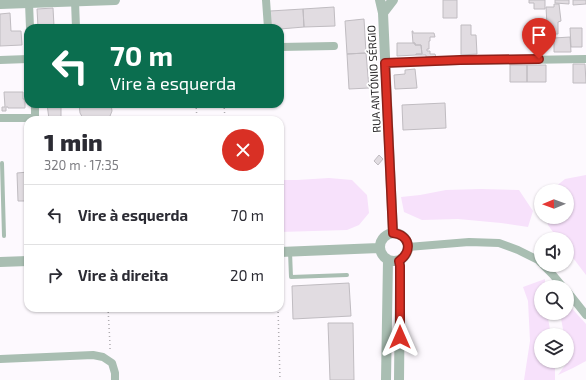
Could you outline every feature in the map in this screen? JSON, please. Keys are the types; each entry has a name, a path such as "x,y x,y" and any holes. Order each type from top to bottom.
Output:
{"street":[{"path":"0,4 15,2 29,3 115,0"},
{"path":"266,0 268,24"},
{"name":"RUA ANTÓNIO SÉRGIO","path":"380,0 383,13 393,233"},
{"path":"383,13 393,0"},
{"path":"75,2 76,24"},
{"path":"29,3 30,24"},
{"path":"284,47 334,46"},
{"path":"0,60 24,59"},
{"path":"385,63 460,60 586,59"},
{"path":"0,118 24,118"},
{"path":"393,233 398,233 404,236 408,247 404,258 393,262 384,257 379,248 380,242 383,238 387,234 393,233"},
{"path":"408,247 469,242 499,243 534,258"},
{"path":"285,252 379,248"},
{"path":"386,380 388,260"},
{"path":"0,262 24,261"},
{"path":"399,261 399,380"},
{"path":"550,272 558,280"},
{"path":"574,300 586,315"},
{"path":"0,359 93,355 103,357 112,363 115,373 115,380"}],"lane":[{"path":"2,164 4,236"},
{"path":"285,252 291,277 347,275"}],"path":[{"path":"108,312 110,346 108,361"},
{"path":"278,312 280,380"}],"shaded area":[{"path":"586,175 586,275 574,259 574,232 553,232 548,225 574,224 574,184 559,184 565,179"},
{"path":"329,178 352,180 367,195 369,213 359,225 347,230 284,232 284,180"},
{"path":"446,190 519,190 533,211 528,227 458,219 422,220 404,212 401,197"},
{"path":"534,283 534,320 548,320 550,328 534,328 534,368 555,368 555,380 524,380 530,341 528,301 523,287"},
{"path":"574,311 586,324 586,361 574,367 574,328 563,328 561,320 574,320"},
{"path":"563,368 573,368 558,375"}],"building":[{"path":"443,0 457,0 457,18 443,18"},
{"path":"529,0 545,0 545,9 534,9 534,3 529,3"},
{"path":"555,0 569,0 569,4 555,3"},
{"path":"573,0 586,0 586,4 573,5"},
{"path":"554,4 559,4 561,21 558,22 558,34 554,34 555,38 549,38 548,33 545,33 545,26 547,25 546,7 554,7"},
{"path":"334,7 335,26 304,27 303,9"},
{"path":"53,8 54,24 38,24 37,9"},
{"path":"303,9 304,27 284,29 284,24 271,24 270,11"},
{"path":"10,13 11,31 21,31 22,45 0,46 0,14"},
{"path":"364,19 366,53 347,54 345,21"},
{"path":"461,25 471,25 471,35 476,35 477,54 461,55"},
{"path":"570,28 582,28 582,47 571,47"},
{"path":"412,31 413,33 434,33 435,37 430,37 429,49 427,49 427,51 430,51 430,54 435,54 436,57 416,55 422,54 421,45 415,45 415,43 413,43"},
{"path":"570,37 571,52 554,52 554,38"},
{"path":"397,43 415,43 415,45 421,45 422,54 397,56"},
{"path":"366,53 369,88 349,89 347,54"},
{"path":"573,64 585,64 586,83 573,83"},
{"path":"510,65 527,65 527,82 510,82"},
{"path":"527,65 546,65 546,82 527,82"},
{"path":"415,69 417,88 395,89 394,75 405,74 405,70"},
{"path":"4,92 23,92 24,108 6,107 6,111 2,111 2,107 5,107"},
{"path":"445,103 446,128 403,130 402,105"},
{"path":"48,108 61,108 61,116 49,116"},
{"path":"79,108 112,108 112,111 110,116 82,116"},
{"path":"379,155 383,159 378,165 374,161"},
{"path":"24,172 24,201 18,201 17,173"},
{"path":"349,283 351,316 293,319 292,286"},
{"path":"328,323 353,323 354,380 330,380"}],"route":[{"path":"400,337 399,261 404,258 408,247 404,236 398,233 393,233 385,63 539,59"}]}
